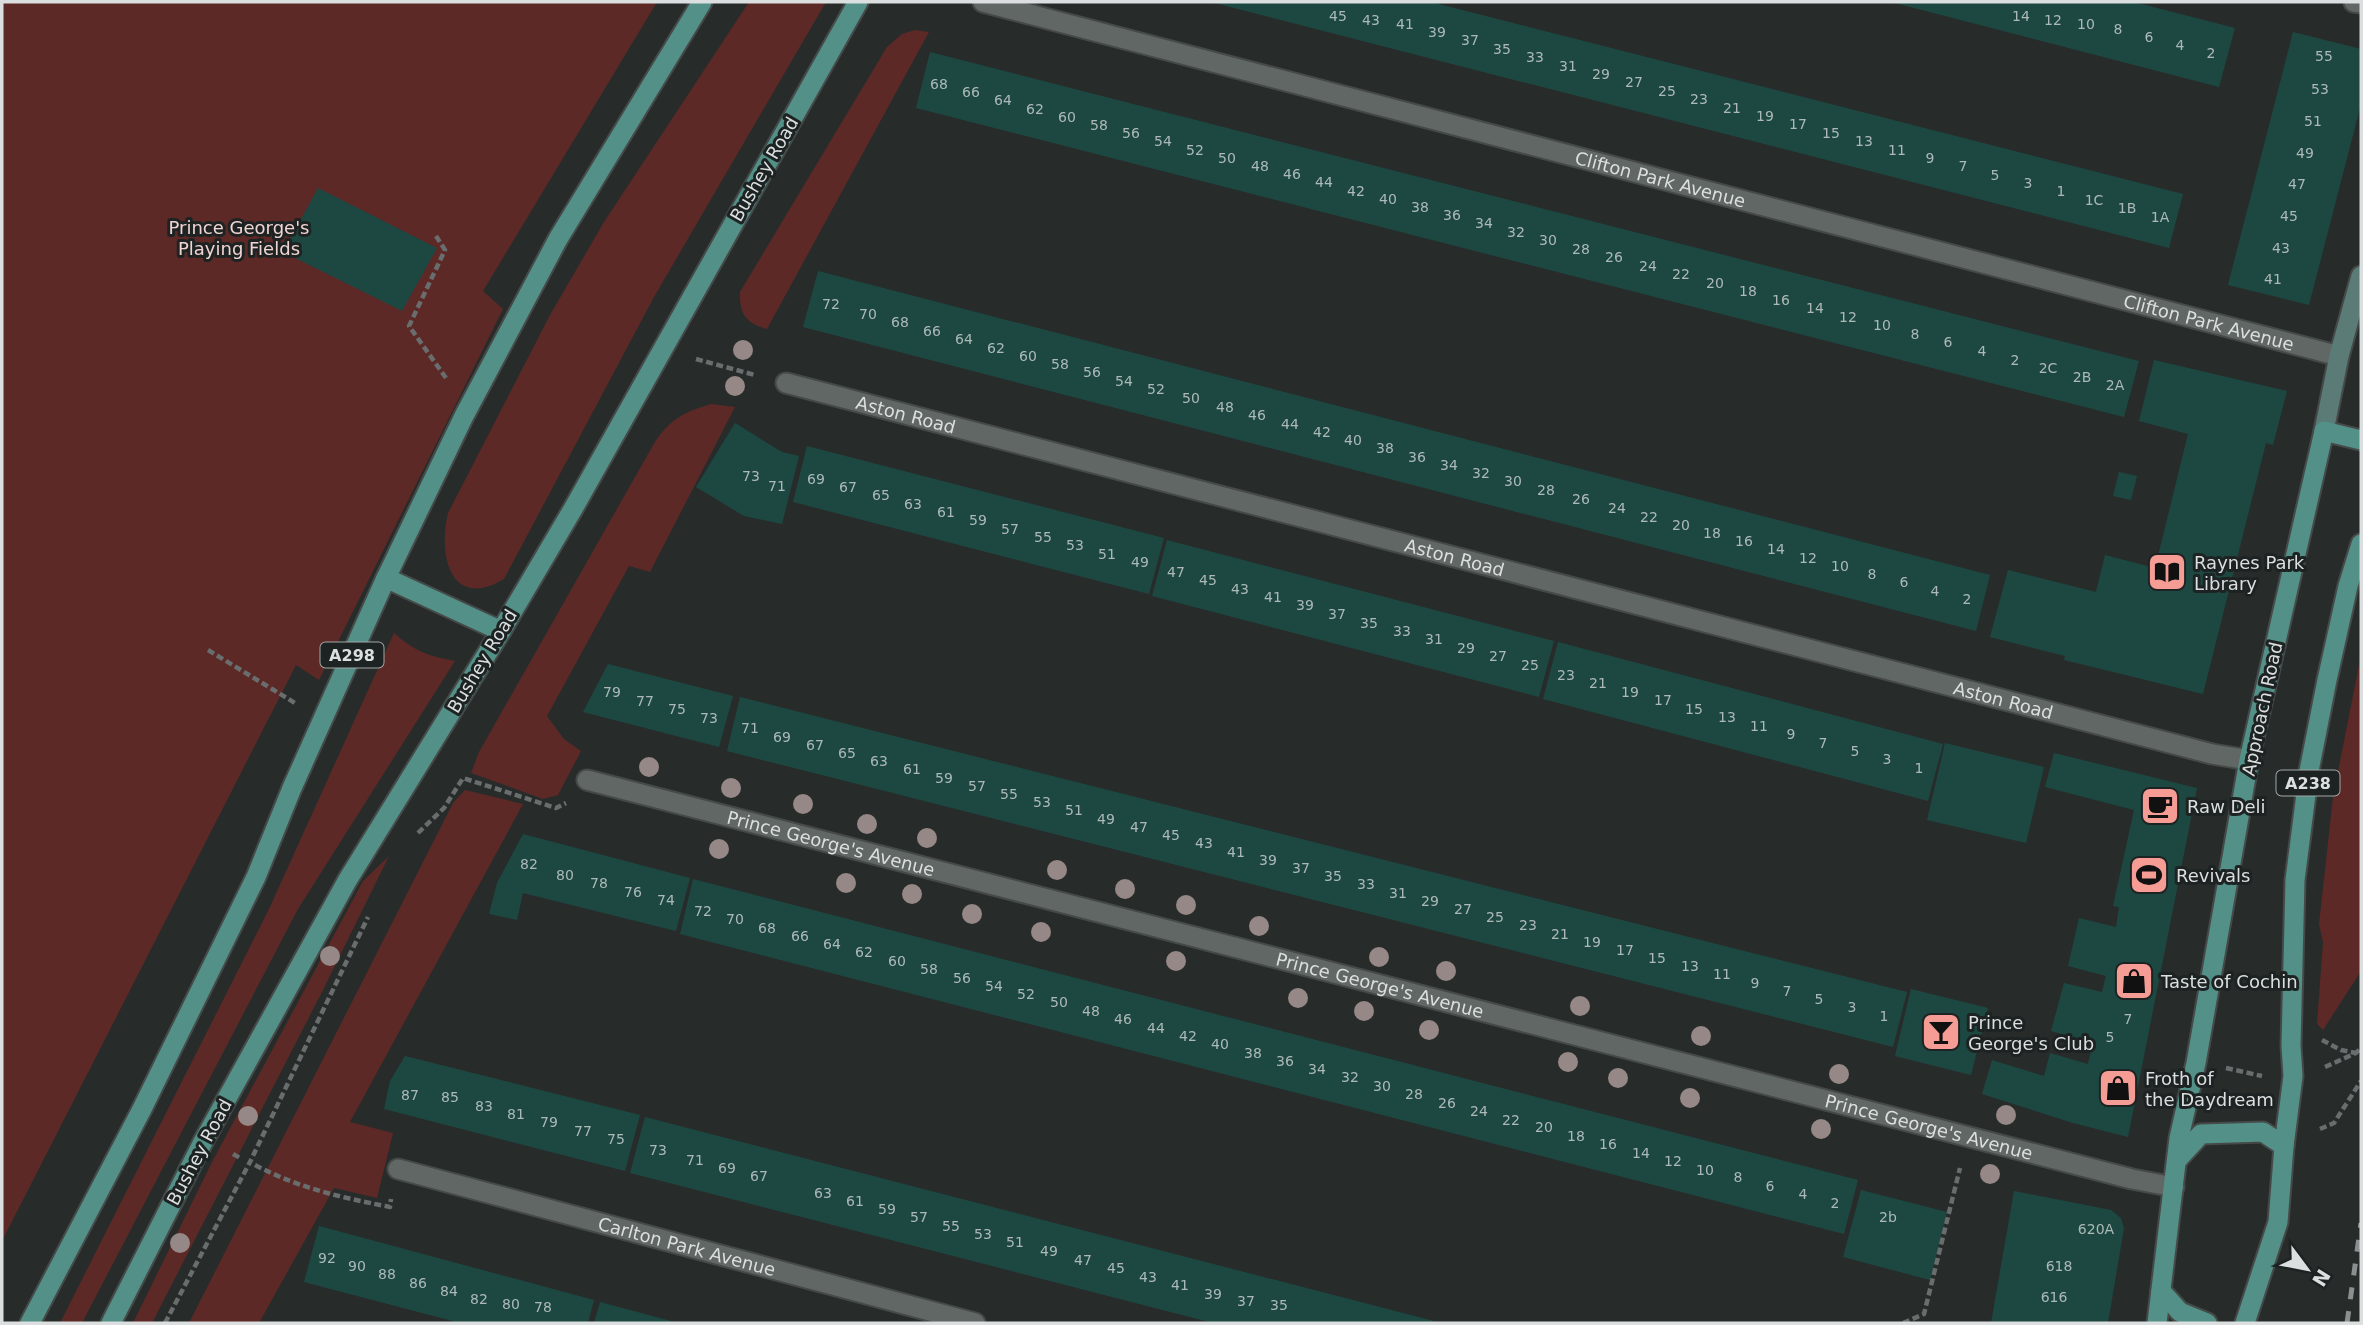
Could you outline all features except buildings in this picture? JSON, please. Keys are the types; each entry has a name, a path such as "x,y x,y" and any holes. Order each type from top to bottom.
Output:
{"main road":[{"name":"A298","path":"30,1323 142,1109 256,877 386,578 464,416 558,239 702,2"},
{"name":"Bushey Road","path":"111,1323 204,1140 347,881 573,509 858,2"},
{"name":"Approach Road","path":"2157,1323 2177,1160 2249,760 2339,356 2361,275"},
{"path":"2324,431 2361,440"},
{"name":"A238","path":"2243,1321 2278,1222 2293,1076 2291,1046 2295,880 2309,772 2324,693 2348,586 2361,544"},
{"path":"386,578 501,631"},
{"path":"2177,1160 2201,1134 2263,1132 2284,1146"},
{"path":"2161,1291 2180,1312 2207,1323"}],"street":[{"name":"Clifton Park Avenue","path":"983,2 2339,356"},
{"path":"2354,2 2361,4"},
{"name":"Aston Road","path":"786,383 2212,754 2249,760"},
{"name":"Prince George's Avenue","path":"587,780 2132,1179 2174,1187"},
{"name":"Carlton Park Avenue","path":"398,1169 975,1323"}],"path":[{"path":"436,236 446,250 409,326 449,381"},
{"path":"663,346 688,357 786,383"},
{"path":"208,650 297,704 324,717"},
{"path":"414,837 444,808 463,778 556,807 574,799 587,780"},
{"path":"166,1323 250,1162 374,906"},
{"path":"2314,1073 2356,1054 2361,1048"},
{"path":"2218,1067 2266,1077"},
{"path":"2284,1146 2334,1123 2361,1081"},
{"path":"1903,1323 1924,1314 1967,1136"},
{"path":"256,1165 282,1179 333,1196 390,1207 398,1169"}],"green space":[{"name":"Prince George's Playing Fields","path":"2,2 657,2 483,291 503,309 319,680 296,665 2,1241"},
{"path":"749,2 826,2 654,297 504,579 486,587 471,588 460,583 452,574 447,561 445,529 448,513 550,315 604,222"},
{"path":"915,30 929,32 767,329 754,324 743,312 740,292 887,47 902,34"},
{"path":"711,404 735,407 650,572 629,566 547,716 564,739 581,751 558,795 543,799 471,773 479,752 656,440 680,416"},
{"path":"394,633 422,652 455,661 298,909 82,1323 60,1323 269,909"},
{"path":"2361,655 2361,971 2323,1030 2317,1024 2323,942 2319,924 2333,797"},
{"path":"465,790 523,804 350,1122 393,1133 377,1198 334,1188 259,1323 189,1323 453,803"},
{"path":"389,856 152,1323 133,1323 212,1162 363,881"}],"railway":[{"path":"2347,1323 2361,1223"}],"place":[{"name":"Raynes Park Library","path":"2167,572"},
{"name":"Raw Deli","path":"2160,806"},
{"name":"Revivals","path":"2149,875"},
{"name":"Taste of Cochin","path":"2134,981"},
{"name":"Prince George's Club","path":"1941,1032"},
{"name":"Froth of the Daydream","path":"2118,1088"}]}
